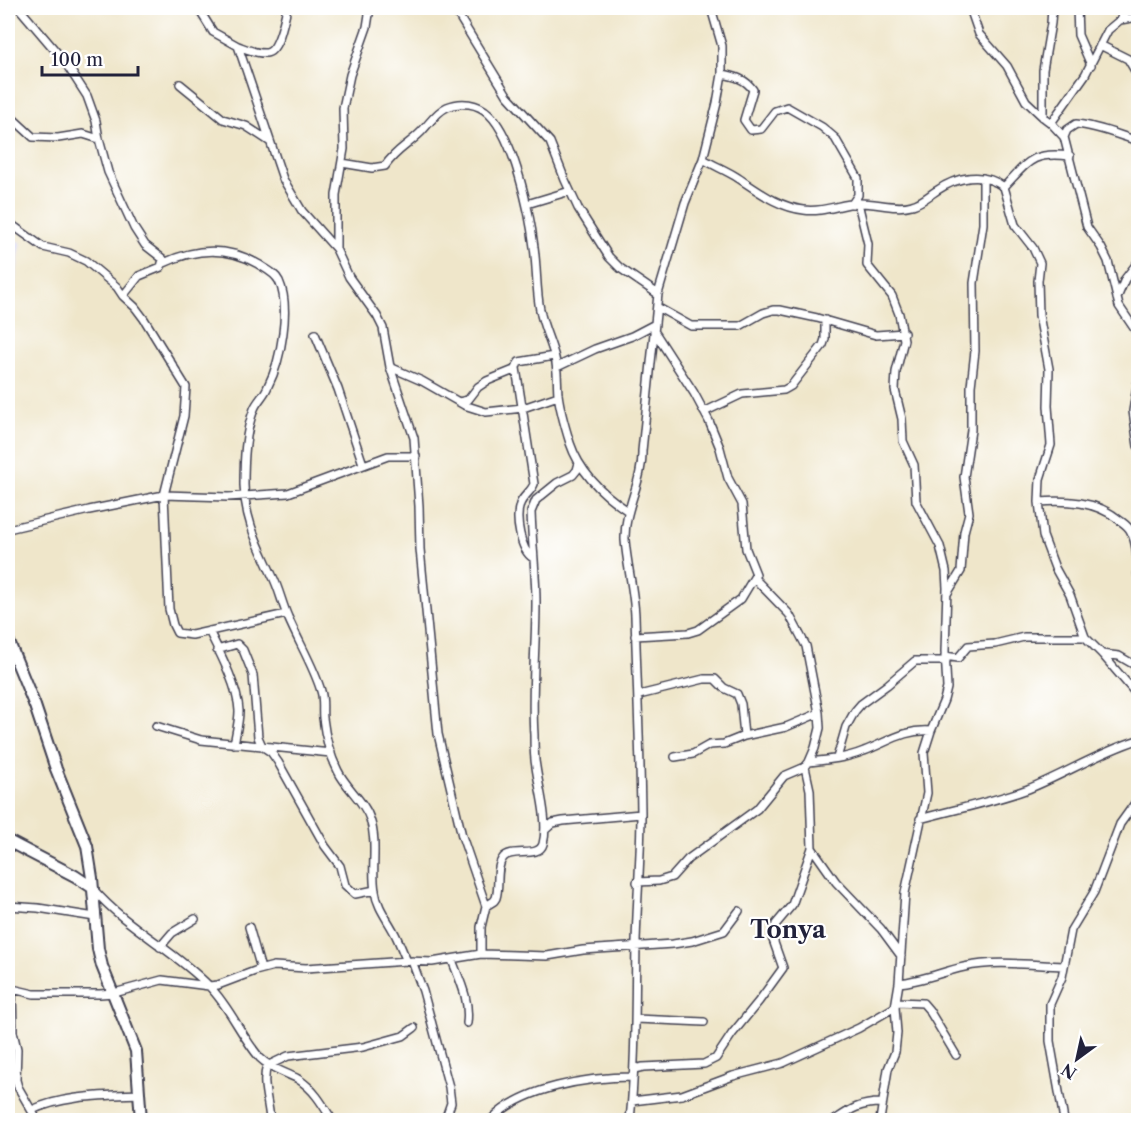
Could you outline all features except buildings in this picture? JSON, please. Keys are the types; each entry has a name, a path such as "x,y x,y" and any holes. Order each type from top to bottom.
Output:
{"street":[{"path":"19,8 65,62 87,96 96,121 108,172 134,228 145,245 163,259 164,263"},
{"path":"198,8 213,32 237,46 258,53 273,51 279,40 287,8"},
{"path":"336,249 336,195 344,149 343,108 350,75 367,27 370,8"},
{"path":"453,8 507,95 550,142 570,191 609,257 620,268 658,294"},
{"path":"630,1120 636,1019 641,814 635,614 625,540 628,511 643,465 642,451 658,294 685,203 703,159 722,74 722,46 711,8"},
{"path":"970,8 979,34 1007,66 1026,101 1064,137 1084,220 1108,261 1119,306 1138,334"},
{"path":"1043,117 1043,70 1052,8"},
{"path":"1077,8 1078,35 1091,65"},
{"path":"1051,123 1076,90 1108,30 1120,20 1128,8"},
{"path":"1120,20 1137,15"},
{"path":"1100,45 1128,59 1138,76"},
{"path":"237,46 283,179 302,211 336,249 349,277 383,328 390,367 414,438 420,549 440,742 462,836 486,906 480,927 481,954"},
{"path":"722,74 740,79 753,90 744,120 751,130 757,131 764,128 771,115 783,107 800,114 830,133 858,178 858,195 855,203 868,242 867,265 895,300 904,333 895,379 896,396 902,419 903,441 914,465 916,501 940,546 946,571 945,659 947,677 944,700 924,753 927,793 906,884 896,1005 895,1052 888,1069 880,1120"},
{"path":"180,84 223,119 246,126 269,141"},
{"path":"342,163 372,168 385,166 392,156 414,139 439,112 447,107 470,104 488,112 501,132 527,204 535,248 539,308 554,356 558,396 570,444 579,463 597,487 628,511"},
{"path":"8,114 33,137 58,138 83,134 99,139"},
{"path":"1064,137 1067,130 1076,124 1094,127 1111,134 1122,134 1138,141"},
{"path":"1004,187 1029,161 1036,157 1070,156"},
{"path":"703,159 767,198 788,207 812,211 855,203 905,207 913,205 955,181 973,177 993,180 1004,187 1016,225 1040,262 1039,315 1049,369 1048,406 1051,445 1041,470 1039,502 1043,536 1049,554 1070,595 1085,637 1138,696"},
{"path":"947,594 961,571 964,532 969,513 964,477 971,430 971,386 975,351 974,283 983,224 983,178"},
{"path":"527,204 570,191"},
{"path":"8,222 43,247 69,253 86,261 117,286 123,296 140,313 186,387 184,416 164,495 170,609 172,625 177,633 192,635 286,614"},
{"path":"123,296 139,276 158,269 164,263 182,254 199,251 230,252 249,259 278,277 285,300 284,321 270,384 254,408 249,428 244,470 244,496 255,541 272,574 286,614 321,690 323,720 331,753 343,781 367,811 370,819 374,842 375,890 382,912 410,961 423,991 449,1087 451,1103 445,1120"},
{"path":"1117,298 1125,279 1138,262"},
{"path":"657,307 691,326 740,326 772,310 788,311 876,335 904,333"},
{"path":"704,412 742,394 784,390 790,386 823,345 825,320"},
{"path":"556,367 595,349 655,327"},
{"path":"635,636 688,633 698,630 741,599 755,579 756,569 745,543 742,504 732,486 720,448 704,412 655,327"},
{"path":"315,334 338,389 363,464"},
{"path":"533,558 523,548 520,529 520,504 534,484 516,368 519,362 554,356"},
{"path":"390,367 422,381 475,410 486,412 523,408 558,396"},
{"path":"459,402 468,400 477,387 516,368"},
{"path":"1138,381 1133,411 1138,446"},
{"path":"8,529 164,495 244,496 288,493 388,456 416,456"},
{"path":"486,906 496,898 500,864 504,856 537,850 542,846 545,830 533,725 536,603 531,513 533,504 548,489 573,475 578,470 579,463"},
{"path":"1039,502 1075,502 1099,508 1115,516 1131,529 1135,544 1138,578"},
{"path":"491,1120 511,1103 536,1094 589,1080 633,1073 643,1067 704,1064 716,1058 783,968 784,965 772,937 776,924 792,904 812,848 807,764 818,740 819,713 806,646 800,632 789,615 755,579"},
{"path":"1138,598 1138,612"},
{"path":"209,631 232,682 238,704 238,725 234,744"},
{"path":"837,759 846,727 861,704 915,661 958,658 968,645 995,644 1024,637 1085,637"},
{"path":"8,640 35,706 56,769 83,833 90,864 98,949 102,966 136,1051 141,1120"},
{"path":"1138,643 1138,660"},
{"path":"217,650 237,644 243,650 255,682 257,729 262,746 271,752 278,762 325,846 340,866 348,890 355,894 375,890"},
{"path":"1102,654 1119,656 1138,667"},
{"path":"639,695 704,679 715,679 724,688 737,694 741,704 744,736"},
{"path":"675,757 693,754 709,745 724,744 744,736 786,727 819,713"},
{"path":"156,726 201,740 331,753"},
{"path":"638,882 659,881 672,877 688,859 758,808 784,776 807,764 837,759 863,751 917,730 931,731"},
{"path":"920,819 1013,794 1100,754 1138,740"},
{"path":"1064,1120 1053,1062 1050,1004 1062,977 1071,930 1094,892 1120,825 1138,799"},
{"path":"545,830 553,822 563,820 641,814"},
{"path":"8,841 93,888 123,919 186,966 209,986 267,1066 299,1080 309,1088 332,1120"},
{"path":"812,848 836,882 881,929 901,956"},
{"path":"8,906 95,917"},
{"path":"36,1120 16,1080 17,1049 11,1039 10,988 28,994 47,995 114,993 162,980 218,985 274,966 306,968 452,960 481,954 547,956 583,950 685,943 724,931 739,911"},
{"path":"160,947 172,933 195,919"},
{"path":"249,927 261,969"},
{"path":"452,960 469,1010 467,1023"},
{"path":"899,983 915,981 965,967 1063,966"},
{"path":"632,1101 682,1095 733,1076 783,1063 859,1028 896,1005 923,1003 956,1055"},
{"path":"636,1019 704,1022"},
{"path":"267,1066 288,1056 363,1047 403,1036 414,1028"},
{"path":"267,1066 264,1079 270,1120"},
{"path":"32,1110 52,1103 79,1098 139,1094"},
{"path":"835,1120 851,1109 866,1103 881,1103"}],"shaded area":[{"path":"8,239 21,242 8,332"}],"district":[{"name":"Tonya","path":"788,929"}]}
